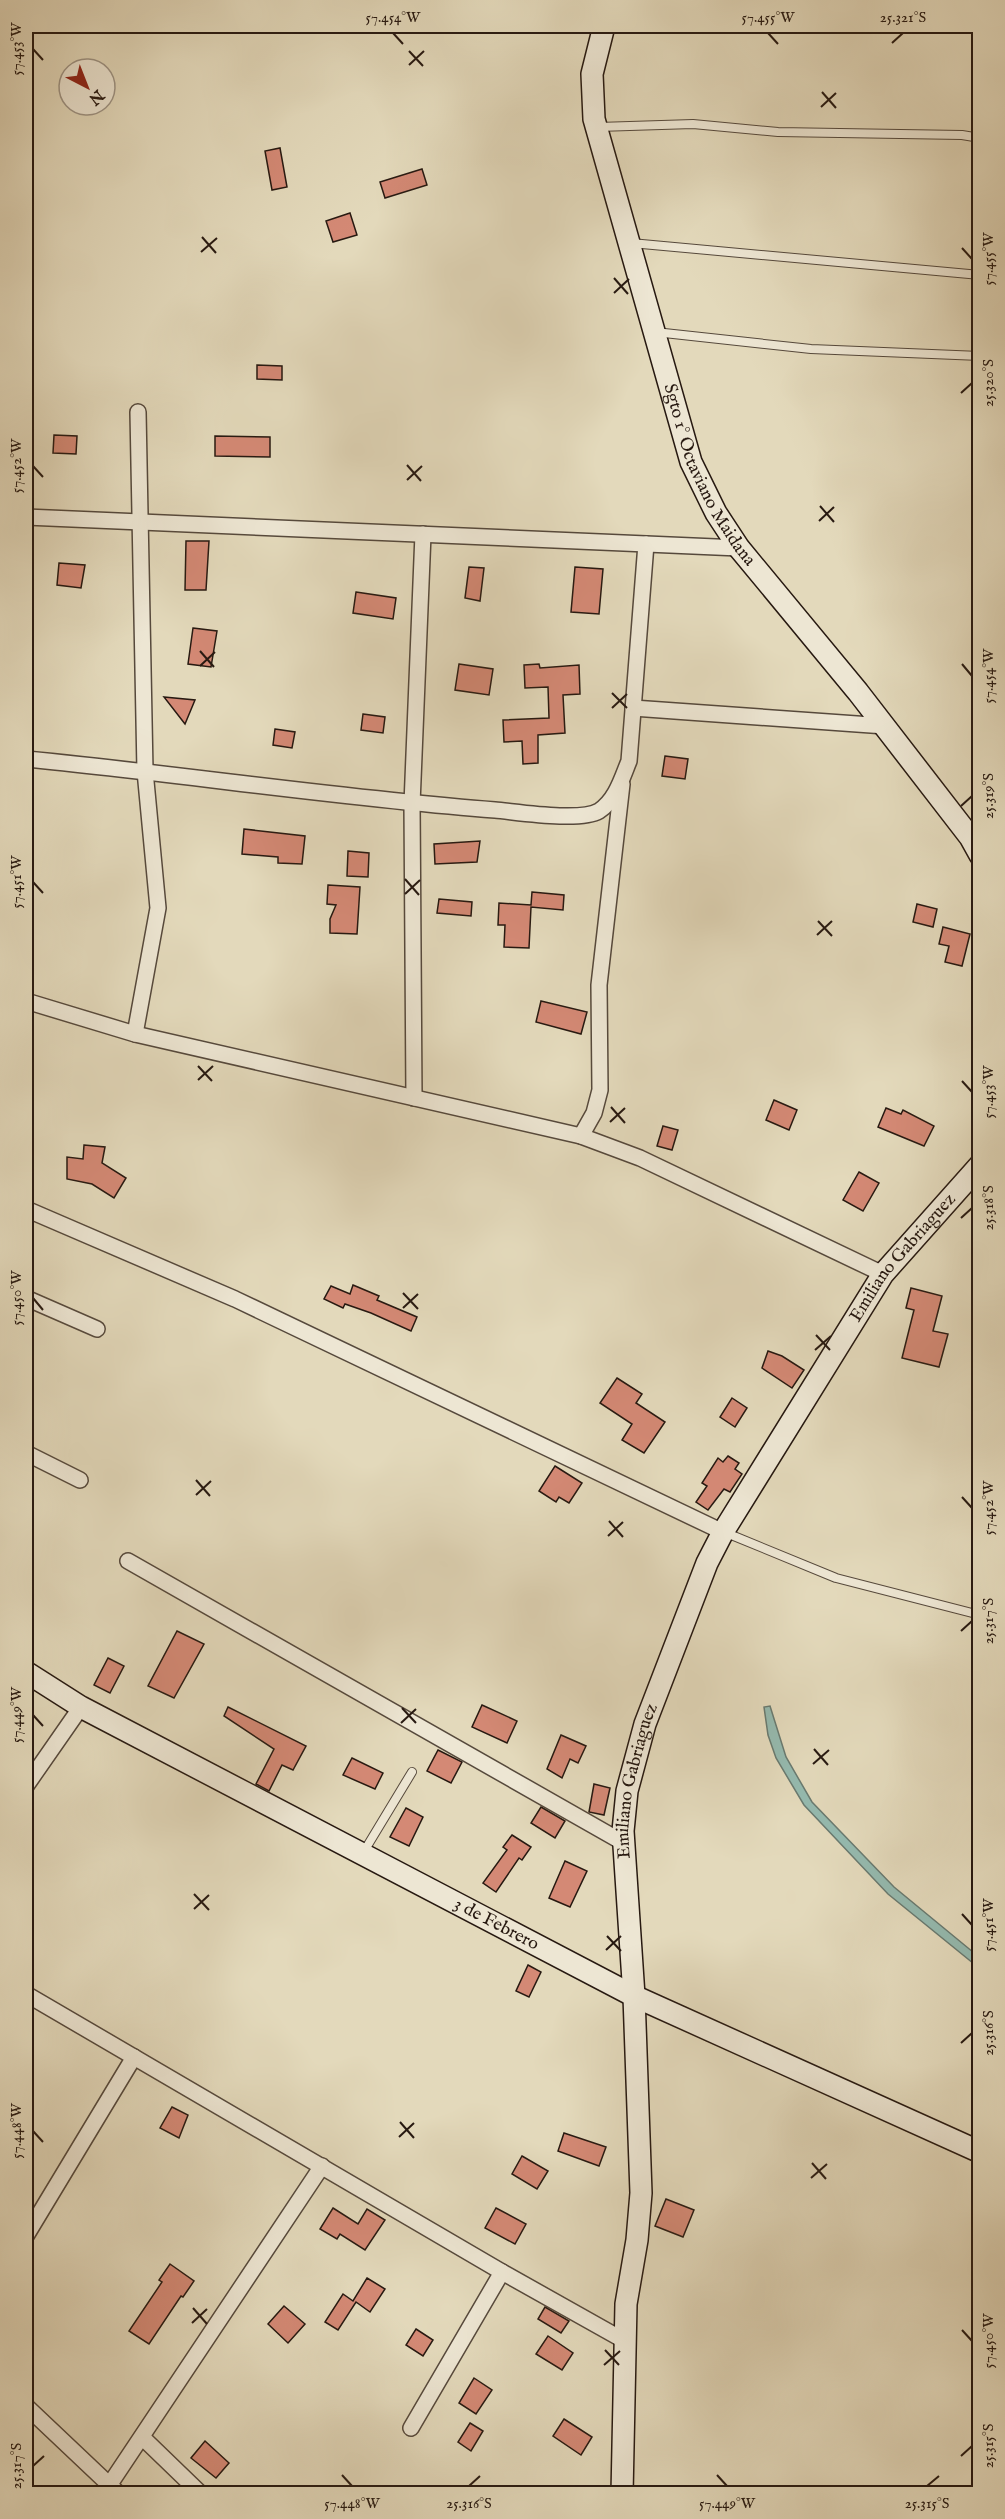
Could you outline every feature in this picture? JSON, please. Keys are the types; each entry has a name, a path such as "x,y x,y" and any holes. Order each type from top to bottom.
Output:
{"main road":[{"name":"Sgto 1° Octaviano Maidana","path":"604,26 591,74 594,119 691,462 716,513 739,548 885,726 970,837 980,855"},
{"name":"Emiliano Gabriaguez","path":"622,2493 626,2304 637,2240 641,2193 634,1996 624,1843 627,1791 645,1724 707,1563 723,1532 884,1274 980,1166"},
{"name":"3 de Febrero","path":"26,1672 81,1707 634,1996 980,2152"}],"street":[{"path":"135,1034 158,908 145,771 142,524 138,412"},
{"path":"26,517 142,524 739,548"},
{"path":"414,1098 412,804 423,534"},
{"path":"26,759 145,771 412,804 570,816 598,811 617,792 629,761 646,544"},
{"path":"633,708 885,726"},
{"path":"581,1136 594,1113 600,1090 599,985 623,775"},
{"path":"26,1001 135,1034 581,1136 640,1158 884,1274"},
{"path":"26,1209 235,1299 723,1532"},
{"path":"26,1298 97,1329"},
{"path":"26,1453 80,1480"},
{"path":"128,1561 624,1843"},
{"path":"26,1786 81,1707"},
{"path":"26,1994 502,2272 626,2341"},
{"path":"26,2236 134,2057"},
{"path":"26,2406 114,2489 142,2436 322,2166"},
{"path":"411,2428 502,2272"},
{"path":"142,2436 201,2493"}],"lane":[{"path":"596,127 693,124 778,132 962,135 980,138"},
{"path":"629,243 980,275"},
{"path":"654,332 811,349 980,356"},
{"path":"723,1532 836,1578 980,1615"},
{"path":"362,1854 412,1772"}],"water":[{"path":"770,1706 786,1757 812,1802 894,1887 979,1957 979,1968 888,1894 804,1805 776,1758 768,1735 764,1707"}],"building":[{"path":"280,148 287,187 272,190 265,151"},
{"path":"422,169 427,185 385,198 380,182"},
{"path":"350,213 357,235 333,242 326,221"},
{"path":"257,365 282,366 282,380 257,379"},
{"path":"54,435 77,436 76,454 53,453"},
{"path":"215,436 270,437 270,457 215,456"},
{"path":"186,541 209,541 206,590 185,590"},
{"path":"59,563 85,565 81,588 57,585"},
{"path":"469,567 484,568 480,601 465,598"},
{"path":"575,567 603,569 599,614 571,612"},
{"path":"356,592 396,598 393,619 353,613"},
{"path":"193,628 217,631 211,667 188,664"},
{"path":"459,664 493,669 489,695 455,690"},
{"path":"539,664 540,668 579,665 580,694 563,695 565,733 538,735 538,763 523,764 522,741 504,742 503,720 549,718 548,687 525,688 524,665"},
{"path":"164,697 195,700 185,724"},
{"path":"363,714 385,717 383,733 361,730"},
{"path":"275,729 295,732 292,748 273,745"},
{"path":"665,756 688,759 685,779 662,776"},
{"path":"244,829 305,836 302,864 278,863 278,857 242,854"},
{"path":"480,841 477,862 435,864 434,844"},
{"path":"348,851 369,853 368,877 347,876"},
{"path":"328,885 360,887 357,934 330,933 330,919 336,905 327,904"},
{"path":"532,892 564,895 563,910 531,907 529,948 504,947 505,925 498,925 499,903 531,905"},
{"path":"439,899 472,902 471,916 437,913"},
{"path":"917,904 937,909 933,927 913,922"},
{"path":"943,927 970,934 962,966 945,962 949,946 939,944"},
{"path":"541,1001 587,1012 581,1034 536,1022"},
{"path":"774,1100 797,1110 789,1130 766,1120"},
{"path":"886,1108 901,1114 903,1110 934,1126 924,1146 878,1127"},
{"path":"663,1126 678,1130 672,1150 657,1146"},
{"path":"84,1145 105,1147 102,1163 126,1178 114,1198 92,1184 67,1179 67,1157 83,1159"},
{"path":"859,1172 879,1183 863,1211 843,1200"},
{"path":"353,1285 379,1296 377,1300 417,1317 411,1331 371,1313 345,1304 343,1308 324,1299 331,1286 350,1294"},
{"path":"911,1288 942,1296 933,1331 948,1334 939,1367 902,1358 914,1310 906,1308"},
{"path":"768,1351 782,1356 804,1370 792,1388 762,1368"},
{"path":"617,1378 642,1394 636,1403 665,1422 644,1453 622,1440 632,1424 600,1403"},
{"path":"732,1398 747,1408 735,1427 720,1417"},
{"path":"728,1456 739,1463 735,1469 742,1474 730,1492 724,1489 708,1510 696,1502 707,1486 702,1483 718,1458 723,1462"},
{"path":"555,1466 582,1483 569,1503 559,1497 556,1502 539,1491"},
{"path":"177,1631 204,1644 174,1698 148,1686"},
{"path":"108,1658 124,1666 110,1693 94,1685"},
{"path":"482,1705 517,1721 507,1743 472,1727"},
{"path":"228,1707 306,1746 293,1770 282,1765 269,1791 256,1784 274,1749 224,1716"},
{"path":"561,1735 586,1746 578,1763 570,1759 562,1778 547,1769"},
{"path":"438,1750 462,1762 451,1783 427,1771"},
{"path":"352,1758 383,1773 375,1789 343,1775"},
{"path":"594,1784 610,1788 604,1815 589,1812"},
{"path":"541,1807 565,1821 555,1838 531,1823"},
{"path":"406,1808 423,1817 409,1846 390,1837"},
{"path":"512,1835 531,1847 522,1860 519,1858 496,1892 483,1883 507,1850 503,1847"},
{"path":"565,1861 587,1871 570,1907 549,1898"},
{"path":"528,1965 541,1972 529,1997 516,1991"},
{"path":"172,2107 188,2115 179,2138 160,2128"},
{"path":"564,2133 606,2147 599,2166 558,2151"},
{"path":"522,2156 548,2171 537,2189 512,2174"},
{"path":"666,2199 694,2210 683,2237 655,2226"},
{"path":"333,2208 358,2224 367,2209 385,2220 365,2250 340,2234 337,2239 320,2229"},
{"path":"496,2208 526,2224 515,2244 485,2228"},
{"path":"170,2264 194,2281 183,2297 181,2296 149,2344 129,2331 162,2282 159,2280"},
{"path":"367,2278 385,2289 370,2312 356,2302 338,2330 325,2322 343,2294 353,2301"},
{"path":"284,2306 305,2324 288,2343 268,2324"},
{"path":"545,2307 569,2321 561,2333 538,2319"},
{"path":"416,2329 433,2340 423,2356 406,2345"},
{"path":"548,2336 573,2353 562,2370 536,2354"},
{"path":"474,2378 492,2390 476,2414 459,2403"},
{"path":"564,2419 592,2437 581,2455 553,2436"},
{"path":"470,2423 483,2431 471,2451 458,2442"},
{"path":"205,2441 229,2463 216,2478 191,2458"}]}
